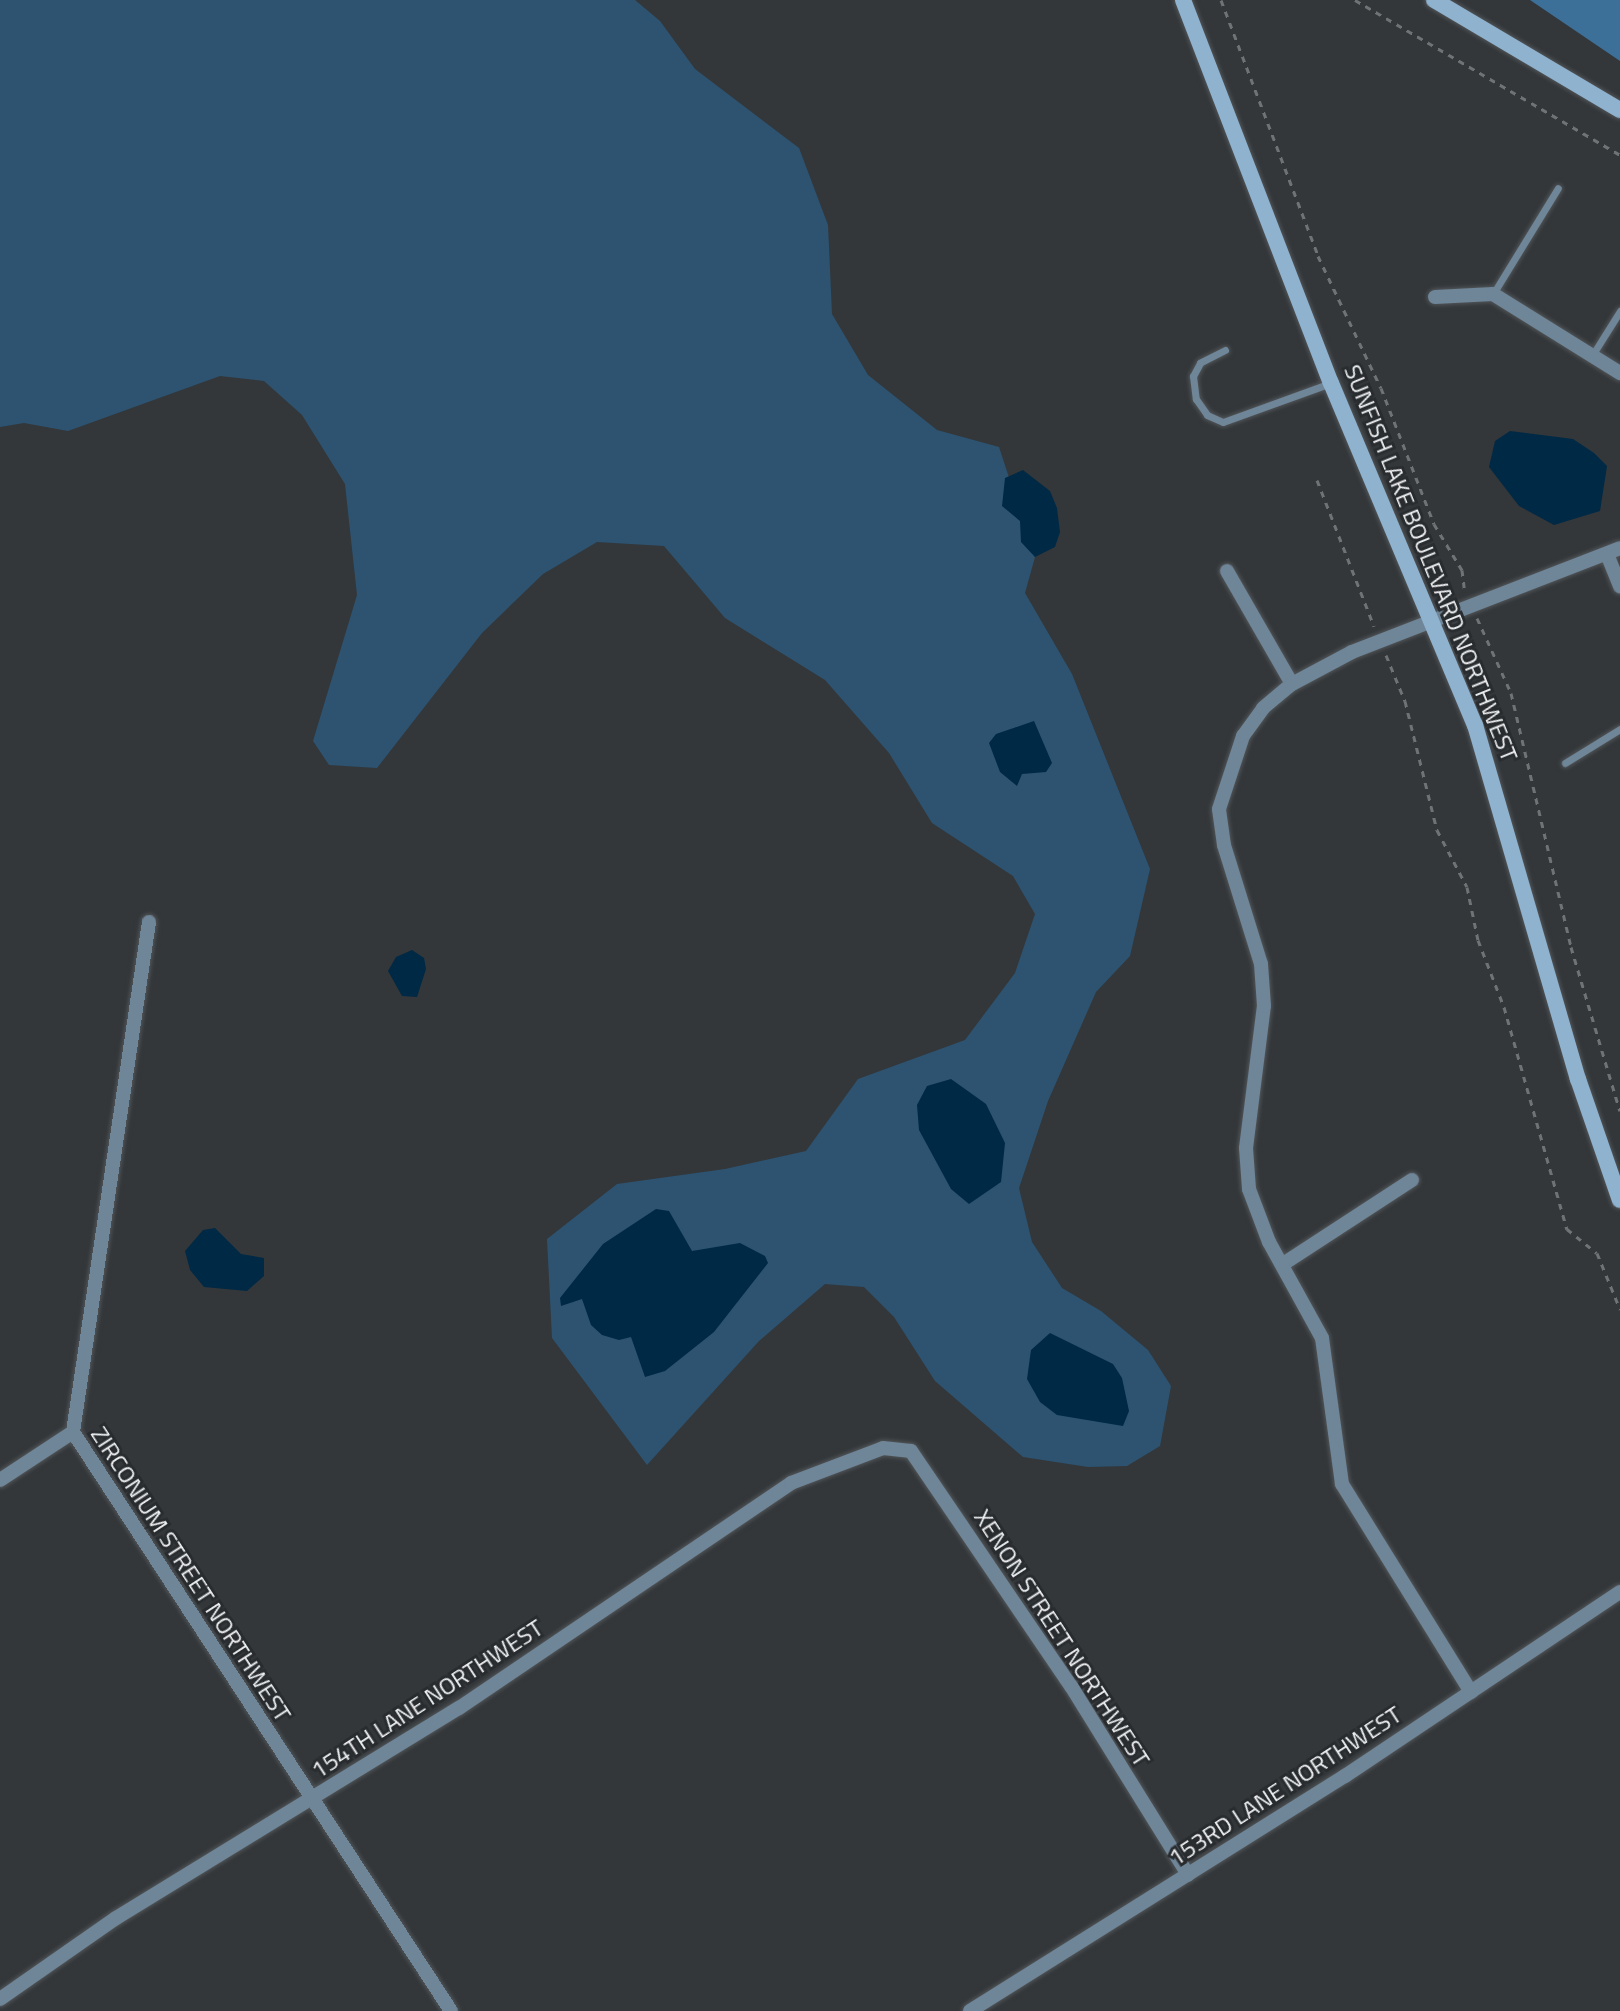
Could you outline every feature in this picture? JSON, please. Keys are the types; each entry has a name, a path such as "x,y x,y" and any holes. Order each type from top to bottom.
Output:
{"street":[{"name":"SUNFISH LAKE BOULEVARD NORTHWEST","path":"1183,0 1195,44 1331,383 1433,620 1490,766 1578,1079 1620,1200"},
{"path":"1434,0 1620,110"},
{"path":"1435,297 1493,294 1620,373"},
{"path":"1471,1692 1342,1484 1322,1338 1259,1220 1249,1189 1246,1148 1261,1036 1262,978 1251,926 1224,845 1219,809 1243,736 1263,708 1292,684 1380,641 1613,551 1620,587"},
{"path":"1227,571 1292,684"},
{"name":"ZIRCONIUM STREET NORTHWEST","path":"149,922 73,1432 310,1800 451,2011"},
{"path":"1283,1264 1412,1180"},
{"path":"0,1480 73,1432"},
{"name":"154TH LANE NORTHWEST","path":"0,1999 116,1918 459,1708 791,1483 883,1448"},
{"name":"XENON STREET NORTHWEST","path":"883,1448 911,1451 1071,1686 1188,1875"},
{"name":"153RD LANE NORTHWEST","path":"970,2011 1188,1875 1620,1592"}],"lane":[{"path":"1493,294 1558,188"},
{"path":"1593,354 1620,311"},
{"path":"1225,350 1200,363 1193,376 1201,407 1223,422 1331,383"},
{"path":"1565,763 1620,729"}],"path":[{"path":"1221,0 1318,256 1381,388 1434,524 1462,570 1471,605 1511,693 1571,947 1620,1111"},
{"path":"1355,0 1620,155"},
{"path":"1317,480 1405,701 1437,830 1467,887 1478,940 1504,1007 1567,1229 1605,1265 1620,1309"}],"shaded area":[{"path":"0,0 635,0 660,21 695,69 799,148 828,225 832,314 868,375 937,430 999,447 1035,557 1025,593 1072,674 1150,869 1130,956 1096,992 1048,1101 1019,1188 1032,1242 1062,1288 1101,1311 1148,1350 1171,1386 1160,1446 1127,1466 1088,1467 1023,1457 935,1381 894,1317 864,1287 825,1284 759,1341 647,1465 552,1338 547,1239 617,1184 725,1169 806,1151 858,1079 965,1040 1015,973 1035,914 1013,876 932,823 889,753 825,680 725,618 664,546 597,542 543,574 482,633 377,768 329,765 313,741 357,595 345,484 302,415 264,381 220,376 68,431 24,423 0,427"},
{"path":"1530,0 1620,0 1620,61"},
{"path":"1510,431 1573,439 1594,453 1607,466 1600,511 1554,525 1519,506 1489,467 1495,441"},
{"path":"1023,470 1050,491 1057,508 1060,532 1055,547 1035,557 1021,542 1020,521 1002,506 1005,478"},
{"path":"1034,721 1052,763 1046,772 1022,774 1017,786 1000,772 989,743 996,734"},
{"path":"412,950 424,958 426,969 417,997 402,996 388,971 396,957"},
{"path":"951,1079 986,1104 1005,1143 1001,1182 969,1204 951,1189 919,1130 917,1105 927,1086"},
{"path":"656,1209 669,1211 692,1251 740,1243 765,1256 768,1263 714,1332 665,1371 645,1377 631,1337 619,1340 602,1335 591,1325 582,1299 561,1306 560,1298 603,1244"},
{"path":"215,1228 241,1254 264,1258 264,1276 247,1291 204,1287 190,1270 185,1251 203,1230"},
{"path":"1050,1333 1113,1364 1122,1378 1129,1411 1123,1426 1057,1415 1040,1402 1027,1379 1031,1350"}]}
